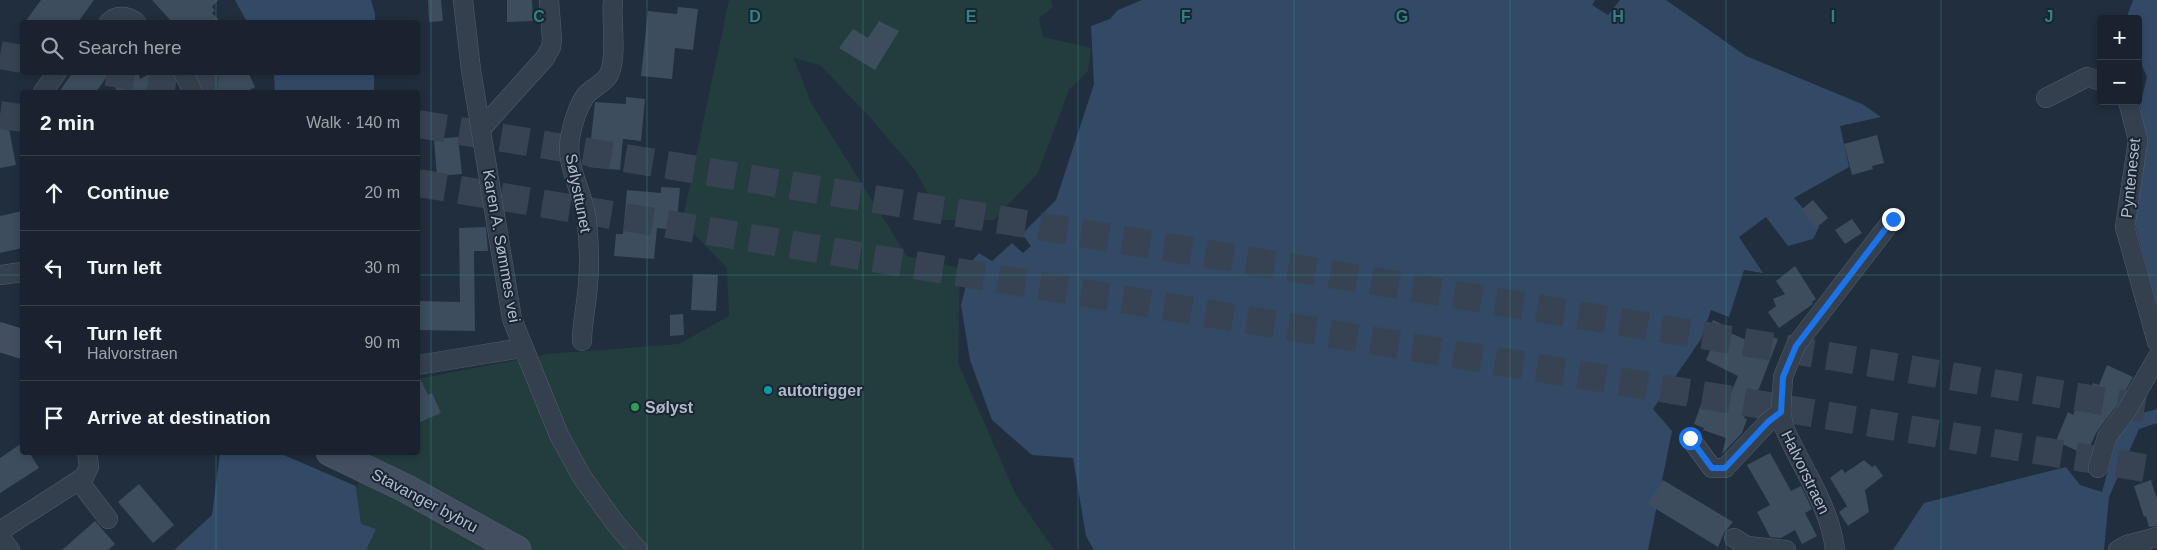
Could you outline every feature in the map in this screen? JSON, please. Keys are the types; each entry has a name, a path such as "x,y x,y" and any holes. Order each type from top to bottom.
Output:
{"main road":[{"path":"0,337 20,343"},
{"name":"Stavanger bybru","path":"336,455 405,488 517,550"}],"street":[{"name":"Karen A. Sømmes vei","path":"463,0 471,70 512,319 522,348 559,435 582,477 615,524 638,550"},
{"path":"482,128 545,58 551,47 549,0"},
{"name":"Sølysttunet","path":"582,341 582,322 588,285 587,221 584,204 571,169 570,138 585,96 606,79 610,72 614,25 613,0"},
{"path":"113,20 119,17 131,20"},
{"path":"44,90 55,75"},
{"path":"184,75 192,90"},
{"path":"2046,98 2087,77 2097,80"},
{"name":"Pynteneset","path":"2129,105 2138,140 2125,227 2157,342"},
{"name":"Halvorstraen","path":"1835,550 1828,517 1784,427 1781,412 1783,377 1796,346 1893,219"},
{"path":"0,276 20,272"},
{"path":"420,365 522,348"},
{"path":"2098,468 2107,438 2127,410 2157,358"},
{"path":"1690,438 1712,468 1725,468 1768,422 1781,412"},
{"path":"0,531 79,481 88,468 87,455"},
{"path":"79,481 108,518"},
{"path":"2118,550 2127,545 2157,536"},
{"path":"0,537 10,550"},
{"path":"1742,545 1786,550"}],"green space":[{"path":"729,0 1051,0 1053,7 1039,18 1043,37 1091,48 1088,71 1069,90 1038,173 994,220 942,220 915,170 866,113 820,65 794,58 810,101 907,256 960,268 958,363 1016,495 1054,550 346,550 348,455 420,455 420,379 548,354 679,344 729,316 727,268 682,222"}],"water":[{"path":"235,0 371,0 375,14 375,20 246,20"},
{"path":"1142,0 1595,0 1592,5 1608,15 1620,0 1666,0 1746,56 1862,104 1881,117 1840,126 1849,167 1794,198 1819,227 1813,239 1788,246 1766,217 1739,237 1763,273 1744,270 1729,317 1711,310 1701,339 1653,409 1672,431 1648,550 1094,550 1086,536 1073,458 1032,455 992,420 970,360 961,305 972,261 979,253 992,261 1012,243 1023,253 1031,246 1022,234 1056,200 1094,84 1091,26 1110,19 1118,10"},
{"path":"2133,0 2157,0 2157,306 2134,220 2146,141 2140,105 2142,105 2147,77 2142,66 2142,15 2127,15"},
{"path":"274,75 374,75 374,90 275,90"},
{"path":"2157,409 2157,423 2139,429 2109,497 2104,550 1893,550 1924,503 2066,467 2080,485 2102,492 2116,441 2135,415"},
{"path":"220,455 351,455 361,524 376,529 366,550 174,550 212,515"}],"pier":[{"path":"284,455 354,455 358,487"}],"building":[{"path":"41,0 94,0 79,20 26,20"},
{"path":"152,0 218,0 212,7 215,10 212,13 219,20 170,20"},
{"path":"428,0 441,0 443,21 429,22"},
{"path":"507,0 532,0 533,21 507,22"},
{"path":"678,7 698,9 693,50 675,48 672,79 641,76 648,11 677,14"},
{"path":"879,21 899,31 875,70 839,48 853,29 868,38"},
{"path":"71,75 108,75 97,90 60,90"},
{"path":"114,75 139,75 140,79 147,75 167,75 174,90 116,90"},
{"path":"209,75 249,75 255,87 250,90 216,90"},
{"path":"626,97 645,99 641,141 623,139 620,170 588,167 595,102 626,104"},
{"path":"7,119 16,165 0,168 0,120"},
{"path":"1877,135 1884,163 1872,166 1873,169 1852,175 1844,144"},
{"path":"458,137 462,174 437,176 434,139"},
{"path":"661,187 680,188 676,230 657,228 654,259 614,256 616,234 623,234 627,190 661,193"},
{"path":"1813,200 1828,218 1816,228 1801,210"},
{"path":"20,211 20,248 0,253 0,216"},
{"path":"1852,219 1862,233 1845,244 1835,230"},
{"path":"486,227 488,251 474,251 475,331 420,330 420,301 460,302 459,228"},
{"path":"1795,266 1816,299 1812,302 1813,304 1779,328 1768,312 1776,306 1773,299 1785,294 1776,281"},
{"path":"693,274 718,275 716,311 691,310"},
{"path":"683,314 684,335 670,336 670,315"},
{"path":"1713,320 1728,327 1726,331 1753,343 1758,331 1778,339 1757,394 1754,392 1744,418 1747,419 1742,433 1722,454 1726,438 1703,430 1704,428 1694,424 1701,404 1723,411 1738,376 1706,360 1714,342 1705,338"},
{"path":"2107,365 2133,377 2118,404 2096,433 2086,455 2056,441 2068,412 2073,415 2079,401 2084,404 2093,383 2099,385"},
{"path":"420,378 428,395 432,393 441,413 420,422"},
{"path":"20,444 20,455 31,455 39,468 0,493 0,458"},
{"path":"1770,453 1791,491 1801,486 1812,509 1805,513 1817,536 1802,544 1795,530 1781,538 1770,537 1757,512 1770,505 1747,465"},
{"path":"1864,460 1872,467 1875,465 1883,476 1865,490 1869,512 1848,526 1839,512 1847,506 1830,478 1842,469 1845,473"},
{"path":"1663,480 1733,522 1724,533 1718,547 1648,504"},
{"path":"2151,480 2157,499 2157,526 2149,527 2134,486"},
{"path":"139,484 174,525 153,543 118,502"},
{"path":"95,521 115,544 108,550 62,550"}],"tunnel":[{"path":"0,55 20,59"},
{"path":"125,75 217,90"},
{"path":"0,115 20,118"},
{"path":"420,124 2157,410"},
{"path":"420,183 2157,470"}],"place":[{"name":"autotrigger","path":"768,390"},
{"name":"Sølyst","path":"635,407"}],"route":[{"path":"1690,438 1712,468 1725,468 1768,422 1781,412 1783,377 1796,346 1806,330 1893,219"}]}
